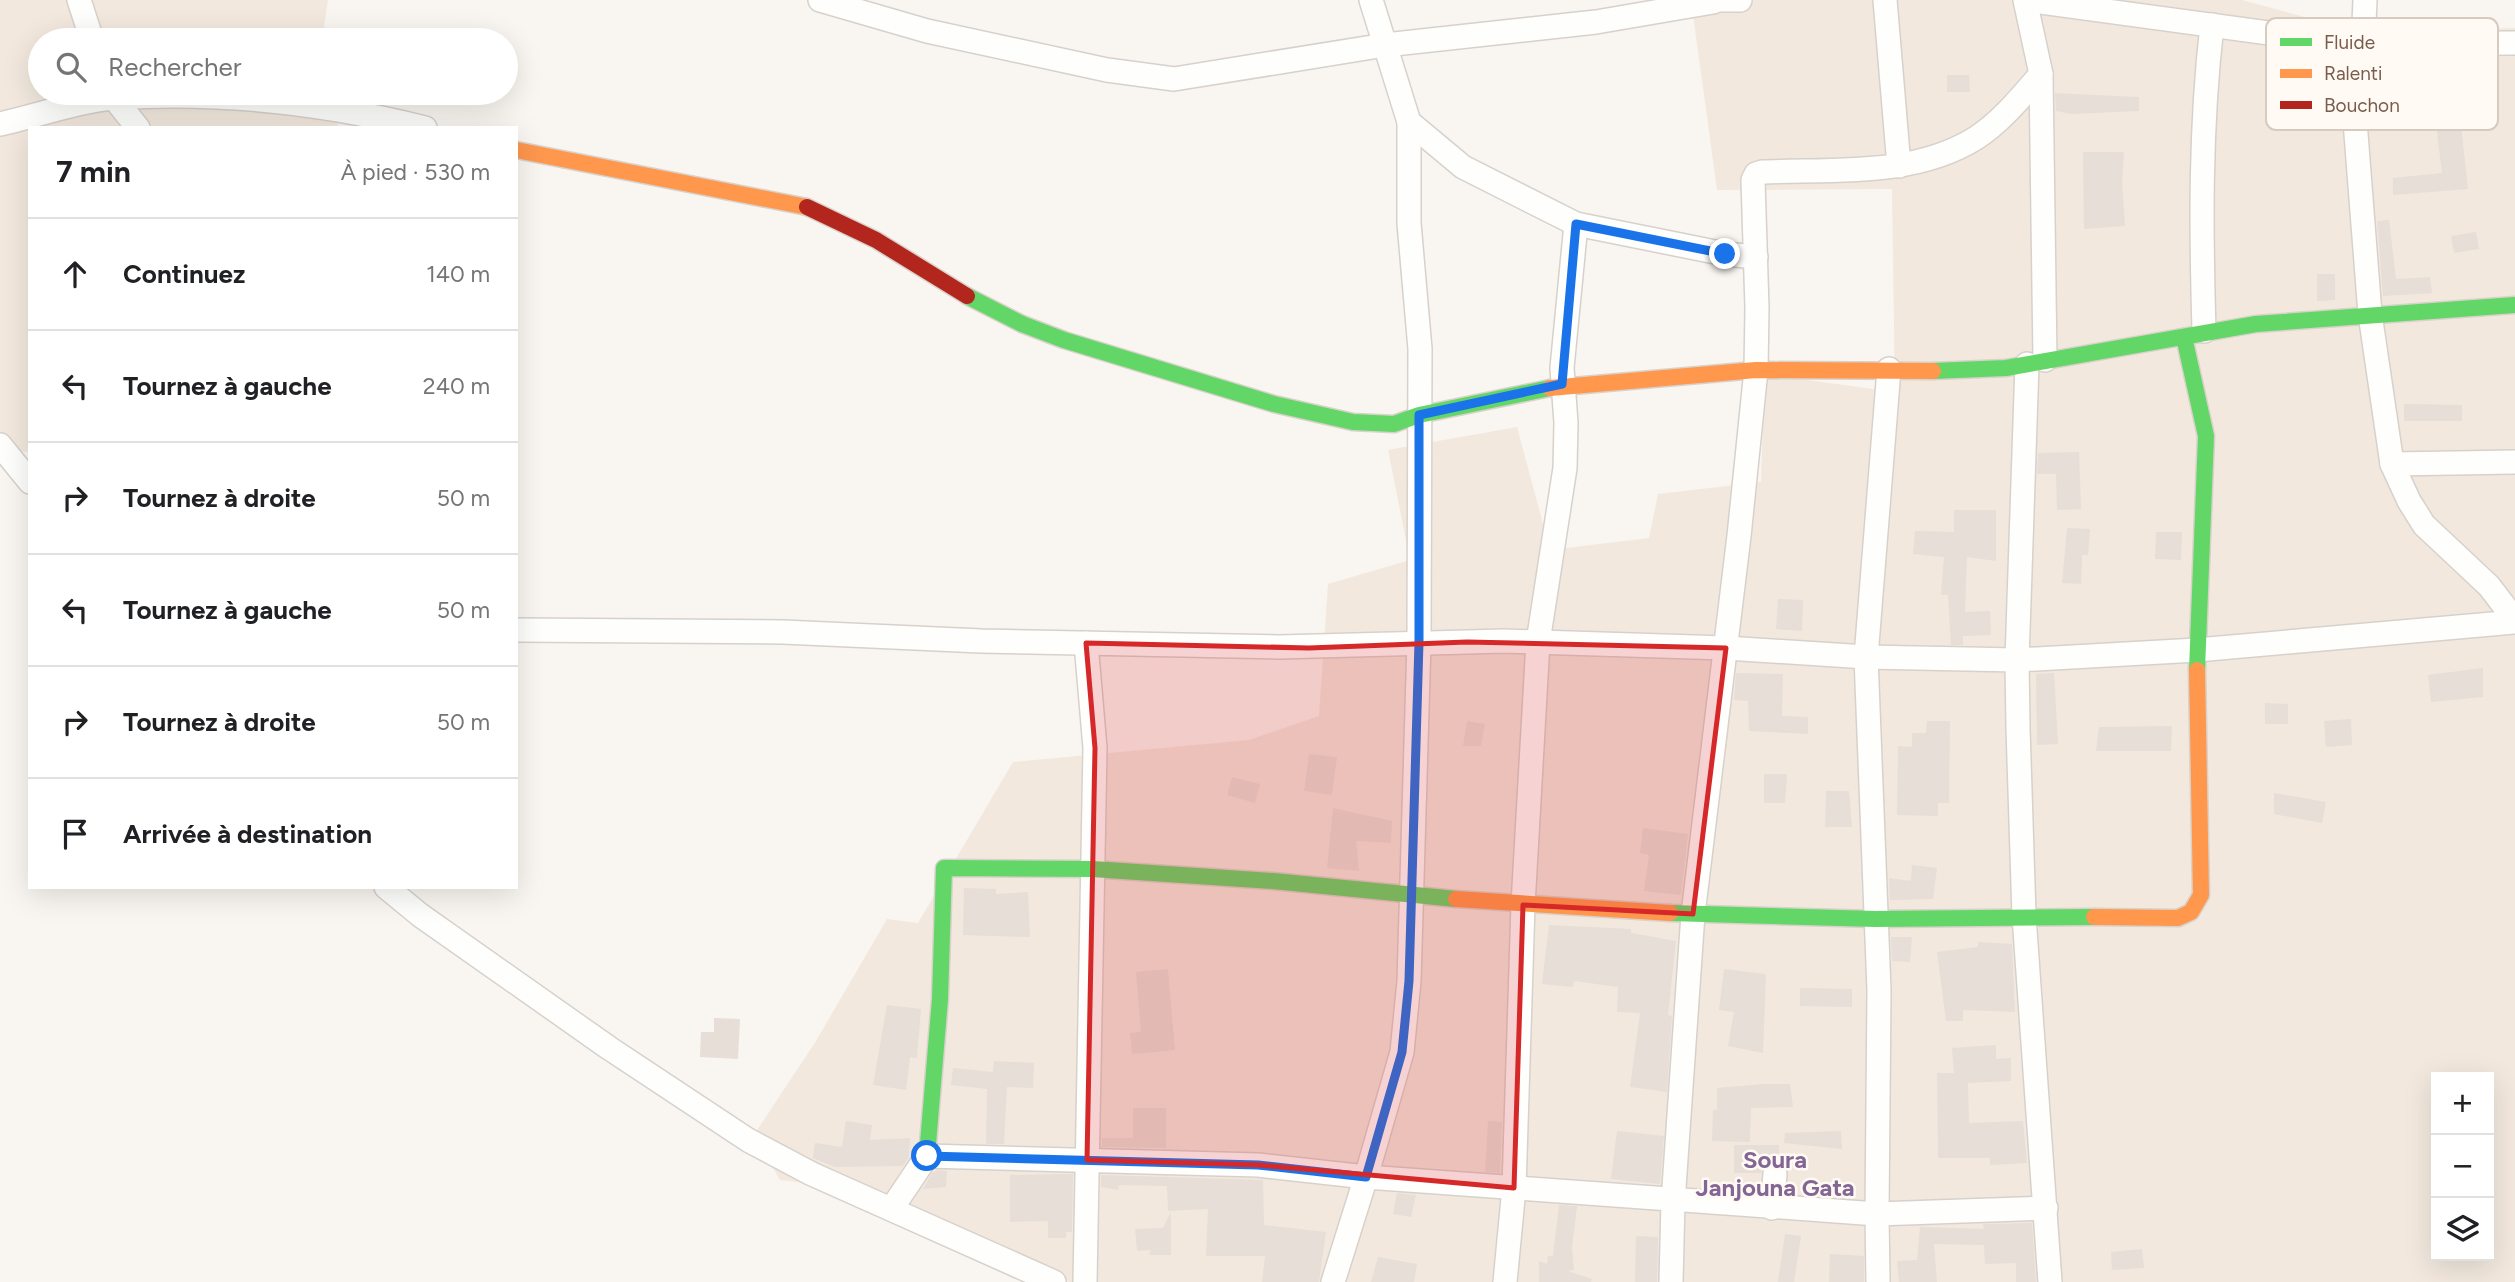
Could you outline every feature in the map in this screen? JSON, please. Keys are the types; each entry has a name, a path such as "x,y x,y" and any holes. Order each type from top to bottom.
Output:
{"street":[{"path":"79,0 88,28"},
{"path":"820,0 927,30 1160,79 1192,78 1385,45 1596,22 1708,1 1740,0"},
{"path":"1333,1282 1402,1052 1409,981 1419,642 1420,349 1409,223 1409,122 1371,0"},
{"path":"1885,0 1899,166"},
{"path":"2050,1282 2024,916 2017,660 2036,362 2041,74 2025,0 2266,32"},
{"path":"2361,18 2365,0"},
{"path":"892,1208 927,1156 940,999 944,867 1092,869 1523,905 1693,914 1875,919 2024,916 2178,918 2191,912 2201,895 2197,650 2206,436 2194,334 2205,84 2212,25"},
{"path":"1671,1282 1673,1202 1693,914 1726,648 1756,370 1753,180 1756,174 1899,166 1932,158 1976,138 2016,103 2041,74"},
{"path":"0,124 75,105"},
{"path":"119,105 136,126"},
{"path":"310,105 351,111 416,126"},
{"path":"1409,122 1463,167 1576,224 1725,254 1756,257"},
{"path":"2361,130 2371,314 2392,464 2409,501 2424,525 2489,586 2515,621"},
{"path":"518,150 608,170 797,203 826,213 860,231 966,295 1030,329 1296,409 1380,426 1399,424 1419,415 1562,384 1756,370 1953,371 2036,362 2194,334 2371,314 2515,305"},
{"path":"1505,1282 1514,1188 1523,905 1538,642 1564,468 1566,423 1562,384 1576,224"},
{"path":"1878,1282 1879,990 1867,657 1889,369"},
{"path":"0,445 28,480"},
{"path":"2392,464 2515,462"},
{"path":"518,629 783,632 1086,643 1331,648 1419,642 1538,642 1726,648 1867,657 2017,660 2197,650 2515,621"},
{"path":"1085,1282 1095,748 1086,643"},
{"path":"388,889 420,915 609,1048 748,1140 812,1174 1054,1282"},
{"path":"927,1156 1258,1165 1366,1177 1673,1202 1877,1214 2046,1209"},
{"path":"1772,1208 1775,1174"}],"highlighted area":[{"path":"1467,642 1726,648 1693,914 1523,905 1514,1188 1258,1165 1087,1160 1095,748 1086,643 1309,648"}],"shaded area":[{"path":"0,0 328,0 324,28 28,28 28,105 335,105 338,126 28,126 28,452 0,451"},
{"path":"1691,0 2242,0 2308,18 2266,18 2266,130 2498,130 2498,29 2515,28 2515,1282 1069,1282 876,1191 780,1180 754,1135 816,1041 887,919 918,923 1013,762 1249,740 1319,716 1328,584 1410,560 1388,450 1517,427 1550,550 1649,538 1658,494 1761,482 1764,374 1895,392 1892,189 1717,190"}],"building":[{"path":"1947,75 1969,75 1970,92 1947,92"},
{"path":"2055,93 2139,97 2139,111 2071,114 2056,111"},
{"path":"2437,130 2462,130 2468,189 2393,195 2393,178 2442,173"},
{"path":"2083,152 2124,152 2122,182 2125,226 2084,229"},
{"path":"2389,220 2396,279 2430,277 2432,293 2383,296 2377,221"},
{"path":"2476,232 2479,249 2454,253 2451,236"},
{"path":"2317,274 2335,274 2335,300 2317,301"},
{"path":"2404,404 2462,405 2462,421 2404,421"},
{"path":"2079,452 2081,509 2057,510 2056,474 2037,474 2038,453"},
{"path":"1954,510 1996,510 1996,561 1967,557 1965,612 1990,611 1991,635 1963,636 1963,645 1951,645 1948,595 1941,595 1944,557 1913,554 1915,531 1954,532"},
{"path":"2067,528 2090,529 2088,555 2082,555 2081,584 2062,583"},
{"path":"2156,532 2182,532 2181,560 2155,559"},
{"path":"1778,599 1803,600 1802,631 1776,629"},
{"path":"2483,668 2483,697 2431,702 2428,675"},
{"path":"1736,673 1783,674 1782,716 1808,717 1808,734 1749,731 1748,701 1734,700"},
{"path":"2054,673 2058,744 2037,745 2036,674"},
{"path":"2265,703 2288,704 2288,724 2265,724"},
{"path":"2351,719 2352,745 2326,747 2324,721"},
{"path":"1467,721 1485,724 1481,746 1463,746"},
{"path":"1927,721 1950,721 1949,803 1938,803 1938,816 1897,815 1898,746 1912,747 1912,733 1926,733"},
{"path":"2172,726 2171,751 2096,751 2099,727"},
{"path":"1309,754 1337,757 1332,795 1304,791"},
{"path":"1764,774 1787,774 1785,803 1764,803"},
{"path":"1232,777 1260,784 1255,803 1227,795"},
{"path":"1826,791 1849,791 1852,827 1825,827"},
{"path":"2274,793 2326,802 2322,823 2274,814"},
{"path":"1333,808 1392,821 1391,843 1356,841 1359,871 1327,868"},
{"path":"1643,828 1688,834 1681,895 1644,891 1649,855 1640,853"},
{"path":"1912,865 1937,868 1933,899 1890,900 1889,878 1911,881"},
{"path":"964,888 996,889 996,894 1028,892 1030,937 963,935"},
{"path":"1549,925 1631,929 1631,933 1676,941 1668,1015 1672,1016 1667,1092 1630,1087 1640,1013 1617,1012 1618,987 1574,981 1573,987 1542,984"},
{"path":"1891,937 1912,937 1910,962 1892,961"},
{"path":"1978,942 2012,944 2015,1012 1963,1010 1963,1021 1946,1021 1937,952 1978,947"},
{"path":"1168,969 1175,1050 1132,1054 1130,1033 1141,1032 1136,972"},
{"path":"1724,969 1766,974 1763,1053 1728,1046 1734,1012 1719,1010"},
{"path":"1800,988 1852,989 1852,1007 1800,1006"},
{"path":"887,1005 921,1009 917,1058 910,1057 906,1090 873,1085"},
{"path":"714,1018 740,1019 738,1059 700,1057 701,1032 714,1032"},
{"path":"1996,1045 1996,1059 2011,1058 2011,1081 1968,1083 1969,1123 2023,1121 2027,1163 1990,1165 1990,1158 1938,1158 1937,1073 1954,1073 1952,1048"},
{"path":"994,1061 1034,1063 1033,1088 1007,1087 1004,1144 986,1144 987,1089 951,1085 953,1068 993,1072"},
{"path":"1790,1084 1793,1107 1751,1108 1750,1142 1712,1141 1717,1088"},
{"path":"1133,1108 1166,1108 1166,1148 1102,1147 1102,1138 1133,1138"},
{"path":"846,1121 872,1125 870,1140 910,1138 909,1157 903,1166 835,1167 813,1158 815,1143 842,1147"},
{"path":"1488,1121 1502,1122 1500,1173 1485,1172"},
{"path":"1617,1131 1664,1136 1660,1184 1611,1179"},
{"path":"1841,1131 1842,1149 1784,1143 1785,1133"},
{"path":"1734,1145 1779,1145 1779,1161 1769,1162 1761,1173 1734,1173"},
{"path":"938,1170 947,1171 946,1187 923,1189 932,1173"},
{"path":"1073,1174 1072,1232 1066,1232 1066,1238 1048,1238 1048,1221 1010,1222 1010,1175"},
{"path":"1101,1175 1263,1180 1264,1225 1326,1232 1319,1282 1262,1282 1265,1256 1206,1256 1208,1209 1168,1211 1167,1186 1119,1185 1118,1190 1101,1187"},
{"path":"1397,1193 1416,1195 1411,1217 1393,1214"},
{"path":"1559,1205 1577,1206 1572,1248 1574,1270 1568,1271 1592,1279 1591,1282 1539,1282 1539,1261 1547,1264 1548,1256 1553,1256"},
{"path":"1171,1212 1171,1255 1149,1255 1151,1250 1137,1251 1135,1229 1163,1228"},
{"path":"2032,1223 2036,1282 2016,1282 2016,1263 1985,1264 1984,1245 1934,1244 1937,1282 1899,1282 1897,1261 1917,1260 1920,1227 1984,1229 1983,1224"},
{"path":"1785,1234 1801,1236 1794,1282 1778,1282"},
{"path":"1636,1236 1658,1237 1657,1282 1635,1282"},
{"path":"2142,1249 2144,1268 2112,1270 2111,1252"},
{"path":"1830,1254 1864,1256 1864,1282 1829,1282"},
{"path":"1378,1257 1417,1264 1414,1282 1371,1282"}],"traffic: fast":[{"path":"967,296 1022,324 1064,340 1274,404 1353,422 1394,424 1419,415 1550,388"},
{"path":"1933,371 2006,368 2256,324 2515,305"},
{"path":"2184,337 2206,436 2197,670"},
{"path":"927,1156 940,999 944,868 1092,869 1273,881 1456,899"},
{"path":"1670,913 1875,919 2094,917"}],"traffic: slow":[{"path":"518,150 807,207"},
{"path":"1550,388 1756,370 1933,371"},
{"path":"2094,917 2178,918 2191,912 2201,895 2197,670"},
{"path":"1456,899 1670,913"}],"traffic: jam":[{"path":"807,207 876,240 967,296"}],"district":[{"name":"Soura Janjouna Gata","path":"1775,1174"}],"route":[{"path":"927,1156 1258,1165 1366,1177 1387,1112 1402,1052 1409,981 1419,642 1419,415 1562,384 1576,224 1725,254"}]}
